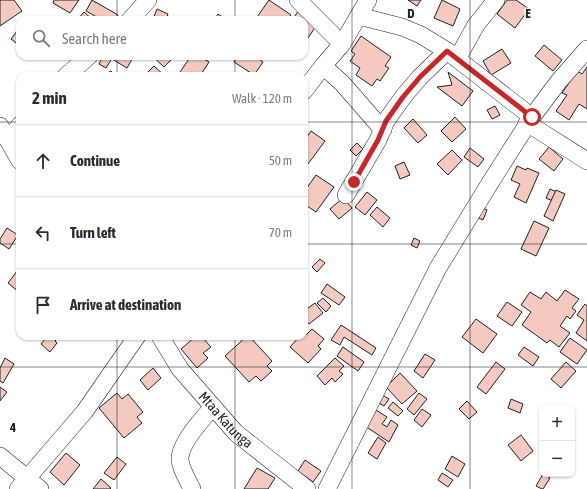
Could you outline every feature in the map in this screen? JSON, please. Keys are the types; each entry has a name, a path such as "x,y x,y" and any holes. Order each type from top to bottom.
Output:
{"street":[{"path":"134,16 148,0"},
{"path":"298,0 342,44"},
{"path":"308,86 342,44 368,0"},
{"path":"346,195 369,157 386,121 403,97 420,77 452,55 496,0"},
{"path":"359,16 402,27 421,35 452,55 530,120 587,161"},
{"path":"327,489 438,268 530,120 559,81 587,49"},
{"path":"71,72 84,60"},
{"path":"323,66 342,83 383,130"},
{"path":"16,127 4,133 16,154"},
{"path":"0,456 28,485 85,411 134,340"},
{"name":"Mtaa Katunga","path":"162,340 180,369 236,433 306,489"},
{"path":"192,489 180,458 185,443 200,421 213,407"}],"building":[{"path":"0,0 14,0 22,11 0,26"},
{"path":"54,0 79,0 70,13 53,3"},
{"path":"92,0 118,15 95,16 86,11"},
{"path":"269,0 291,15 290,16 258,16"},
{"path":"408,0 421,0 417,6"},
{"path":"442,0 460,9 453,26 434,18"},
{"path":"507,0 516,0 529,9 515,28 497,14"},
{"path":"157,9 168,14 167,16 154,16"},
{"path":"299,10 305,16 295,16"},
{"path":"84,12 88,16 80,16"},
{"path":"308,18 316,26 308,38"},
{"path":"16,32 16,43 11,39"},
{"path":"361,36 391,57 385,66 389,68 380,81 377,79 372,86 356,75 360,68 350,61 355,54 351,51"},
{"path":"544,45 562,60 553,71 535,56"},
{"path":"502,49 511,63 491,75 483,61"},
{"path":"101,60 111,60 106,68 99,64"},
{"path":"114,60 132,60 127,68"},
{"path":"156,60 171,60 164,67"},
{"path":"188,60 206,60 209,62 203,72 180,72"},
{"path":"235,60 260,60 263,62 256,72 249,72 234,62"},
{"path":"154,66 161,72 148,72"},
{"path":"587,67 587,109 579,104 569,120 556,111 567,95 562,93 577,71 582,74"},
{"path":"448,72 473,91 462,106 437,87 452,85"},
{"path":"495,106 500,115 492,119 487,110"},
{"path":"455,117 466,129 452,142 441,131"},
{"path":"413,119 427,135 418,143 404,128"},
{"path":"311,131 325,141 308,164 308,135"},
{"path":"357,143 363,149 356,156 350,150"},
{"path":"549,147 563,159 554,171 539,159"},
{"path":"470,148 484,159 478,167 464,157"},
{"path":"452,150 462,160 448,175 437,164"},
{"path":"404,162 410,175 400,179 395,166"},
{"path":"517,166 539,173 526,203 514,197 520,184 511,180"},
{"path":"316,175 334,187 316,212 308,207 308,186"},
{"path":"550,189 559,193 555,202 546,198"},
{"path":"556,190 565,194 553,221 544,216"},
{"path":"367,192 377,200 365,215 355,207"},
{"path":"343,198 352,208 339,219 330,209"},
{"path":"479,206 487,210 483,220 475,216"},
{"path":"377,207 390,218 383,227 370,215"},
{"path":"534,221 549,228 536,256 521,249"},
{"path":"7,228 16,234 16,238 9,249 0,243 0,239"},
{"path":"414,238 420,241 417,248 411,245"},
{"path":"320,259 325,263 317,272 312,267"},
{"path":"16,272 16,290 8,283"},
{"path":"327,284 345,297 339,305 321,293"},
{"path":"565,290 579,299 572,308 576,311 570,319 567,316 560,326 570,333 559,347 550,340 547,343 522,325 531,312 521,305 530,292 541,299 546,292 557,301"},
{"path":"323,298 331,306 326,312 317,303"},
{"path":"507,302 522,312 512,326 497,316"},
{"path":"315,303 323,313 309,324 308,323 308,308"},
{"path":"585,304 587,306 587,341 576,333 584,320 577,315"},
{"path":"476,319 497,334 483,353 462,337"},
{"path":"341,325 376,348 372,355 344,337 340,345 331,340"},
{"path":"312,329 324,339 318,346 321,349 308,363 290,347 296,340 308,340 308,333"},
{"path":"570,338 587,350 577,364 560,352"},
{"path":"44,340 56,340 55,341 57,343 50,352 41,344"},
{"path":"191,340 205,340 211,347 203,353 208,358 197,368 181,349"},
{"path":"243,340 253,340 272,361 267,366 272,371 261,381 256,376 249,382 225,356"},
{"path":"343,347 364,362 358,371 337,356"},
{"path":"524,347 539,357 533,366 518,355"},
{"path":"425,354 435,360 423,378 414,371"},
{"path":"5,358 14,364 3,383 0,381 0,368"},
{"path":"335,358 344,366 339,371 343,374 335,382 332,378 325,385 317,376"},
{"path":"496,362 505,369 486,394 477,387"},
{"path":"566,362 576,371 561,388 551,379"},
{"path":"153,368 161,378 148,390 140,380"},
{"path":"400,373 417,391 402,404 386,387"},
{"path":"0,387 7,392 0,401"},
{"path":"117,393 122,399 128,394 143,412 137,417 142,423 124,438 99,408"},
{"path":"419,393 427,399 414,415 407,409"},
{"path":"381,394 389,399 384,406 376,401"},
{"path":"511,399 523,404 520,413 508,408"},
{"path":"467,401 477,412 469,419 459,409"},
{"path":"393,402 403,411 398,416 388,408"},
{"path":"422,409 431,415 422,427 414,420"},
{"path":"376,410 387,417 382,424 387,427 391,420 398,425 389,442 365,426"},
{"path":"521,435 533,451 521,461 508,445"},
{"path":"378,437 386,443 377,459 368,453"},
{"path":"66,453 80,465 64,485 50,472"},
{"path":"452,456 465,464 458,477 445,469"},
{"path":"117,457 126,464 114,480 104,473"},
{"path":"305,460 321,471 313,482 298,471"},
{"path":"257,468 275,478 268,489 244,489"},
{"path":"442,473 453,480 448,487 438,480"},
{"path":"541,477 550,478 543,489 536,486"},
{"path":"101,479 111,488 110,489 93,489"}],"route":[{"path":"354,182 378,140 386,121 403,97 420,77 447,51 532,117"}]}
